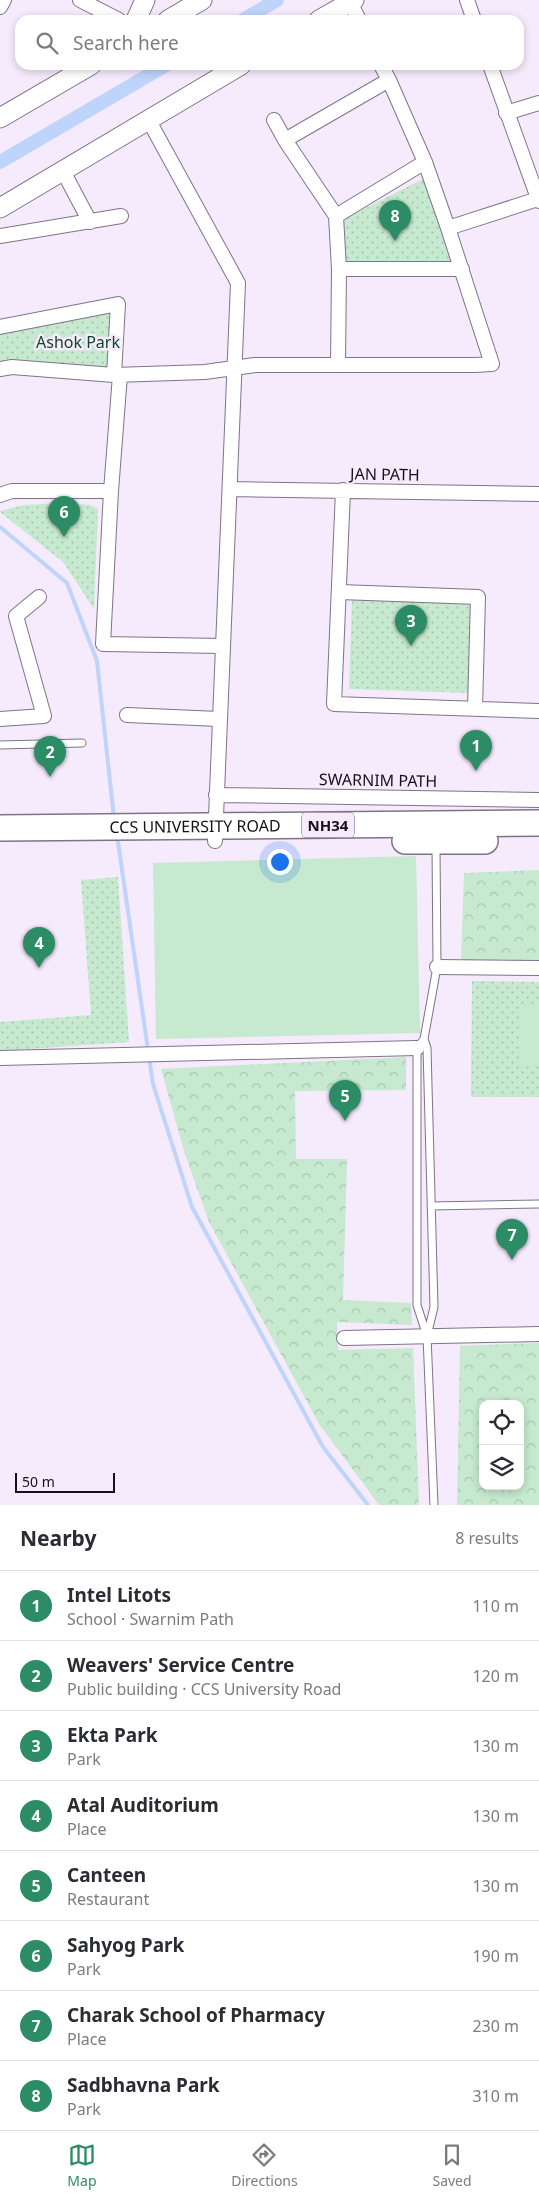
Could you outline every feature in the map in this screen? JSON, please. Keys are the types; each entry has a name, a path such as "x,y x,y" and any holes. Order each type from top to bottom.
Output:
{"highway":[{"name":"CCS UNIVERSITY ROAD","path":"0,844 115,835 215,834 539,823"},
{"name":"CCS UNIVERSITY ROAD","path":"0,828 115,835"},
{"name":"CCS UNIVERSITY ROAD","path":"215,834 436,841 539,840"}],"street":[{"path":"0,7 4,0"},
{"path":"80,0 109,15"},
{"path":"138,15 145,0"},
{"path":"176,15 202,0"},
{"path":"467,0 472,15"},
{"path":"328,15 352,1 357,15"},
{"path":"0,118 82,70"},
{"path":"0,208 232,70"},
{"path":"0,369 12,367 116,375 205,372 253,365 492,364 425,162 384,70"},
{"path":"448,228 538,194 492,70"},
{"path":"285,140 376,92 389,80"},
{"path":"506,112 539,104"},
{"path":"148,119 238,283 236,368 215,834"},
{"path":"274,120 285,140 336,216 339,268 338,365"},
{"path":"336,216 425,162"},
{"path":"63,171 90,222"},
{"path":"0,236 121,216"},
{"path":"339,268 462,269"},
{"path":"0,327 118,304 103,644 223,646"},
{"name":"JAN PATH","path":"230,488 539,494"},
{"path":"343,490 334,704 539,711"},
{"path":"0,495 12,491 111,491"},
{"path":"340,592 478,597 475,709"},
{"path":"0,719 44,716 16,616 39,597"},
{"path":"127,715 220,719"},
{"name":"SWARNIM PATH","path":"216,795 539,800"},
{"path":"437,967 539,968"},
{"path":"0,1058 420,1043"},
{"path":"344,1338 539,1334"}],"lane":[{"path":"0,745 82,743"},
{"path":"434,1505 427,1336 418,1305 420,1043 437,967 436,841"},
{"path":"420,1043 427,1048 434,1307 427,1336"},
{"path":"431,1206 539,1204"}],"green space":[{"path":"423,179 454,262 345,264 344,219"},
{"name":"Ashok Park","path":"111,306 106,375 0,369 0,327"},
{"path":"60,503 90,505 98,509 94,609 63,562 0,512 24,505"},
{"path":"352,600 472,603 469,693 349,689"},
{"path":"416,856 420,1033 156,1039 153,863"},
{"path":"539,870 539,961 461,960 464,873"},
{"path":"118,877 129,1042 0,1051 0,1022 91,1015 81,880"},
{"path":"472,981 539,982 539,1097 471,1097"},
{"path":"539,1005 539,1065 521,1066 519,1006"},
{"path":"406,1057 406,1090 295,1091 296,1159 347,1159 343,1300 411,1303 412,1325 337,1322 338,1350 413,1348 419,1505 379,1505 319,1424 209,1222 184,1151 161,1069"},
{"path":"539,1343 539,1505 457,1505 460,1346"}],"waterway":[{"path":"252,15 277,0"},
{"path":"0,162 157,70"},
{"path":"0,527 67,583 97,661 114,818"},
{"path":"117,835 148,1050"},
{"path":"149,1057 153,1084 192,1207 323,1447 368,1505"}],"place":[{"name":"Sadbhavna Park","path":"395,241"},
{"name":"Sahyog Park","path":"64,537"},
{"name":"Ekta Park","path":"411,646"},
{"name":"Intel Litots","path":"476,771"},
{"name":"Weavers' Service Centre","path":"50,777"},
{"name":"Atal Auditorium","path":"39,968"},
{"name":"Canteen","path":"345,1121"},
{"name":"Charak School of Pharmacy","path":"512,1260"}]}
